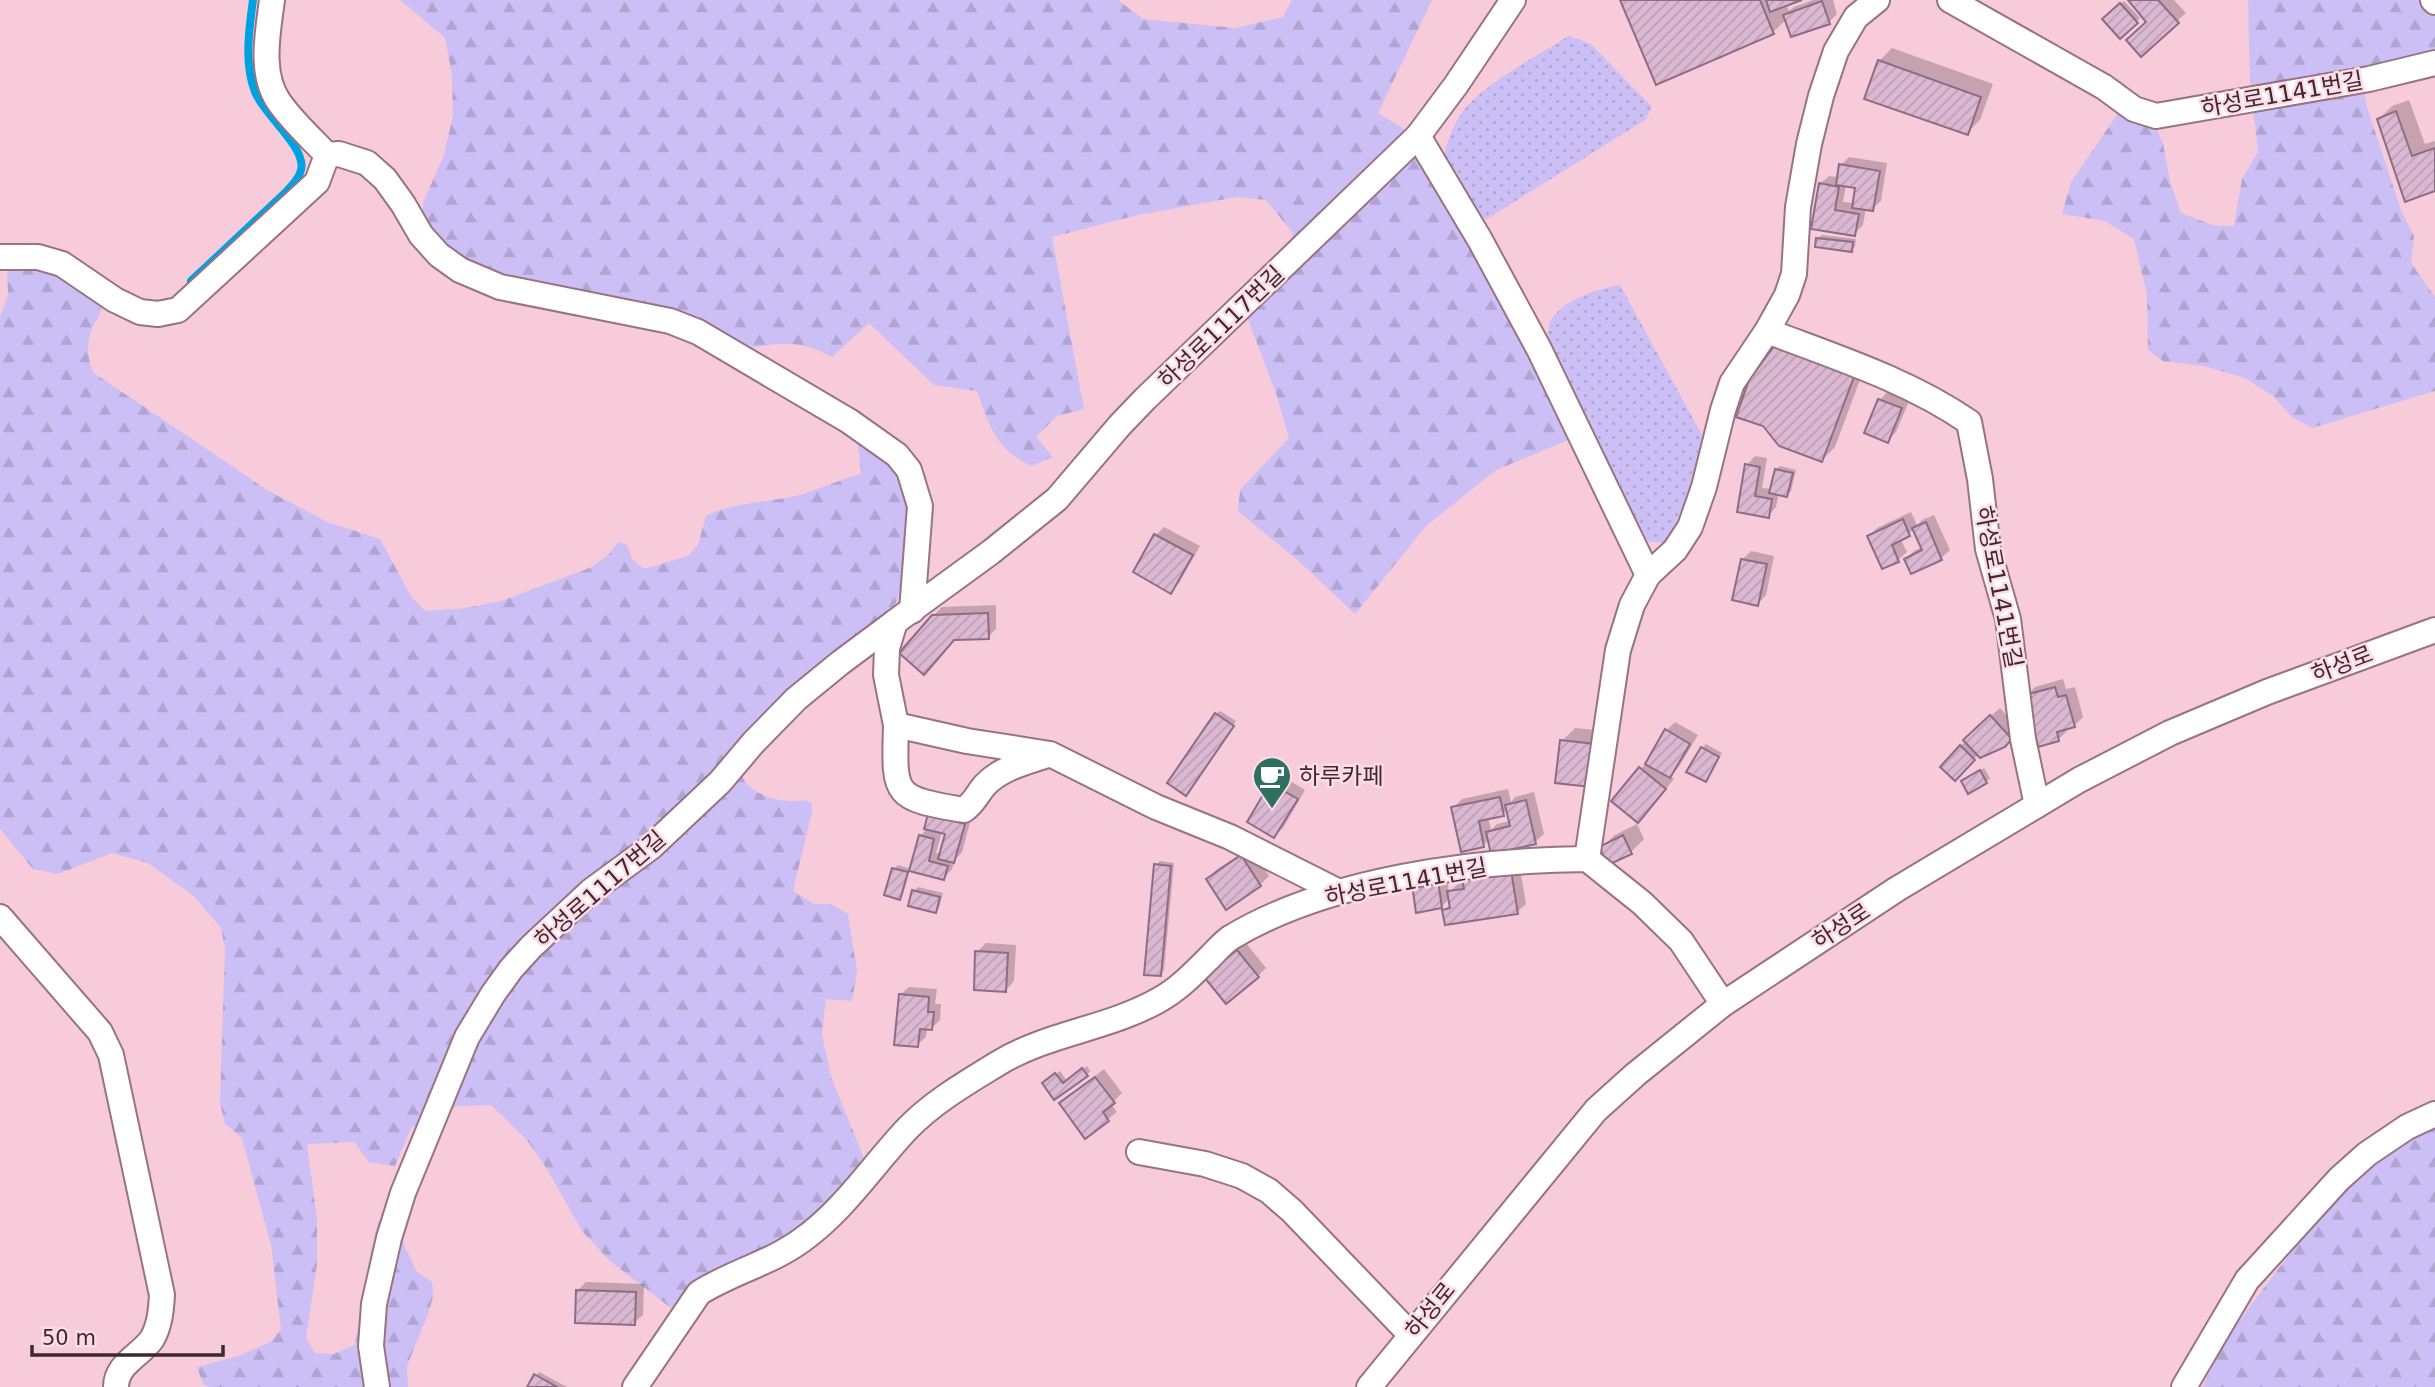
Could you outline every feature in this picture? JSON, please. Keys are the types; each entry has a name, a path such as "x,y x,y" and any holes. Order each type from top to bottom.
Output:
{"street":[{"path":"272,0 267,58 269,80 278,101 327,155"},
{"name":"하성로1117번길","path":"377,1387 371,1346 374,1304 389,1238 403,1193 467,1037 511,969 592,891 650,847 710,792 796,699 1057,499 1137,408 1418,136 1513,0"},
{"path":"1723,1004 1681,941 1651,912 1587,859 1618,650 1632,605 1648,575 1675,550 1690,527 1704,487 1732,383 1767,331 1787,295 1794,274 1798,207 1821,96 1836,51 1856,17 1877,0"},
{"name":"하성로1141번길","path":"1950,0 2104,87 2134,109 2156,116 2369,79 2435,63"},
{"path":"1418,136 1480,240 1539,349 1648,575"},
{"path":"327,155 339,154 367,163 391,188 421,235 439,255 460,270 500,286 670,321 698,332 849,421 897,455 909,470 920,506 913,576 903,617 887,648 886,675 896,724 895,770 898,784 911,798 964,810 975,802 984,786 1005,770 1050,754"},
{"path":"0,257 38,257 62,264 114,300 140,312 159,314 178,310 317,182 327,155"},
{"name":"하성로1141번길","path":"1767,331 1868,370 1944,405 1969,422 1980,479 1988,549 2008,619 2023,739 2037,805"},
{"name":"하성로","path":"1368,1387 1596,1110 1723,1004 1898,889 2037,805 2170,733 2267,692 2435,631"},
{"path":"896,724 967,741 1050,754 1156,807 1230,837 1337,891"},
{"name":"하성로1141번길","path":"635,1387 699,1293 803,1240 831,1216 909,1127 944,1098 1021,1049 1094,1026 1157,1001 1180,987 1227,940 1261,922 1337,891 1505,863 1587,859"},
{"path":"0,917 100,1032 111,1055 162,1295 160,1317 153,1338 124,1366 116,1380 116,1387"},
{"path":"2184,1387 2247,1280 2339,1178 2367,1154 2407,1127 2435,1114"},
{"path":"1139,1152 1205,1164 1242,1177 1269,1191 1292,1211 1410,1334"}],"green space":[{"path":"400,0 1118,0 1143,19 1236,28 1283,17 1292,0 1432,0 1378,113 1404,129 1537,367 1568,440 1496,470 1426,526 1355,614 1302,564 1238,511 1240,490 1289,438 1276,393 1247,317 1293,268 1292,232 1266,200 1237,197 1138,215 1052,237 1084,409 1057,416 1036,437 1053,457 1031,466 1009,452 995,435 977,391 934,385 869,323 832,357 792,344 749,348 496,276 461,260 423,222 423,203 444,155 453,115 452,76 445,38"},
{"path":"2248,0 2435,0 2435,53 2359,71 2368,110 2401,210 2414,236 2411,263 2435,297 2435,391 2312,428 2292,417 2273,396 2245,378 2204,366 2163,361 2148,350 2147,294 2134,239 2105,221 2062,214 2071,182 2119,112 2156,127 2163,143 2170,181 2181,213 2212,225 2234,226 2242,179 2258,152 2250,82"},
{"path":"1569,36 1591,44 1652,107 1645,120 1487,219 1475,215 1444,156 1457,121 1470,103 1492,84"},
{"path":"7,264 58,271 101,303 88,346 94,373 267,490 327,522 380,539 412,598 426,611 466,608 501,601 592,567 609,554 618,542 627,545 632,559 644,569 688,556 698,545 706,516 729,507 803,494 861,474 857,437 886,456 909,485 902,587 896,603 887,616 731,758 746,783 758,793 774,799 806,800 812,804 793,891 814,904 831,904 848,914 857,971 852,1001 826,999 822,1034 831,1077 865,1161 818,1216 676,1312 610,1261 582,1231 547,1169 527,1140 491,1105 458,1106 411,1128 395,1166 369,1162 354,1142 307,1144 317,1219 317,1264 306,1338 315,1353 334,1354 355,1345 378,1221 400,1223 404,1245 417,1272 432,1282 433,1297 407,1366 408,1387 209,1387 203,1384 197,1367 239,1356 272,1341 281,1329 271,1245 242,1138 225,1124 220,1102 225,949 221,928 194,896 148,863 112,853 58,874 33,869 0,829 0,317 8,296"},
{"path":"1620,285 1702,435 1684,504 1664,542 1650,542 1637,531 1547,339 1552,319 1559,310 1593,292"},
{"path":"2435,1118 2435,1387 2202,1387 2230,1333 2320,1214 2351,1179"}],"building":[{"path":"1620,0 1760,0 1774,34 1656,85"},
{"path":"1766,0 1802,0 1770,12"},
{"path":"2128,0 2158,0 2179,23 2141,57 2126,40 2146,22"},
{"path":"1822,1 1830,24 1791,37 1783,15"},
{"path":"2120,3 2138,23 2120,39 2102,19"},
{"path":"1878,60 1981,97 1968,135 1864,99"},
{"path":"2396,111 2412,156 2435,148 2435,191 2405,202 2377,119"},
{"path":"1839,164 1880,171 1873,211 1852,208 1855,188 1836,185"},
{"path":"1819,183 1839,187 1835,210 1859,214 1855,236 1811,229"},
{"path":"1816,238 1853,242 1852,252 1815,247"},
{"path":"1775,345 1855,374 1822,462 1779,446 1763,426 1736,417 1749,380"},
{"path":"1878,399 1902,408 1888,443 1864,433"},
{"path":"1745,464 1760,467 1755,496 1772,499 1769,518 1737,512"},
{"path":"1775,469 1793,473 1787,497 1769,493"},
{"path":"1903,519 1910,536 1892,545 1899,562 1882,569 1867,536"},
{"path":"1926,522 1942,560 1911,574 1904,559 1922,550 1912,528"},
{"path":"1154,534 1193,555 1171,594 1133,572"},
{"path":"1741,559 1767,564 1758,606 1732,600"},
{"path":"988,613 989,639 954,640 924,675 899,653 932,615"},
{"path":"2055,687 2058,697 2066,695 2075,727 2057,732 2059,741 2038,747 2025,695"},
{"path":"1215,713 1234,726 1186,796 1167,783"},
{"path":"1990,715 2012,739 2005,747 1980,758 1963,740"},
{"path":"1665,729 1690,744 1670,778 1645,764"},
{"path":"1560,740 1595,744 1591,787 1555,783"},
{"path":"1960,745 1975,760 1955,781 1940,767"},
{"path":"1701,747 1719,757 1706,782 1686,772"},
{"path":"1639,767 1666,789 1638,823 1611,801"},
{"path":"1980,770 1987,783 1968,794 1961,781"},
{"name":"하루카페","path":"1270,783 1298,799 1274,838 1247,822"},
{"path":"1500,797 1504,816 1479,821 1484,847 1461,852 1451,807"},
{"path":"1526,800 1536,844 1491,854 1486,832 1510,826 1505,805"},
{"path":"928,814 965,824 954,863 938,859 945,834 924,829"},
{"path":"919,835 934,839 929,861 948,866 944,880 909,871"},
{"path":"1623,835 1632,854 1608,865 1599,847"},
{"path":"1241,855 1261,886 1226,910 1206,879"},
{"path":"1154,864 1171,866 1161,976 1144,975"},
{"path":"892,868 908,872 900,900 884,895"},
{"path":"1511,870 1518,914 1445,925 1442,910 1450,908 1447,891 1464,889 1462,877"},
{"path":"1438,880 1442,908 1416,913 1412,884"},
{"path":"912,890 940,897 936,913 908,906"},
{"path":"1237,950 1259,977 1226,1004 1204,977"},
{"path":"975,951 1008,953 1006,992 974,990"},
{"path":"899,994 929,997 928,1012 934,1012 932,1030 920,1029 918,1047 894,1045"},
{"path":"1082,1068 1088,1076 1054,1100 1042,1083 1055,1073 1063,1083"},
{"path":"1095,1077 1115,1103 1103,1112 1109,1121 1085,1139 1059,1103"},
{"path":"576,1290 636,1292 635,1325 575,1323"},
{"path":"534,1374 557,1387 527,1387"}],"waterway":[{"path":"191,281 286,192 301,170 298,152 255,92 249,70 248,46 253,0"}],"place":[{"name":"하루카페","path":"1272,810"}]}
